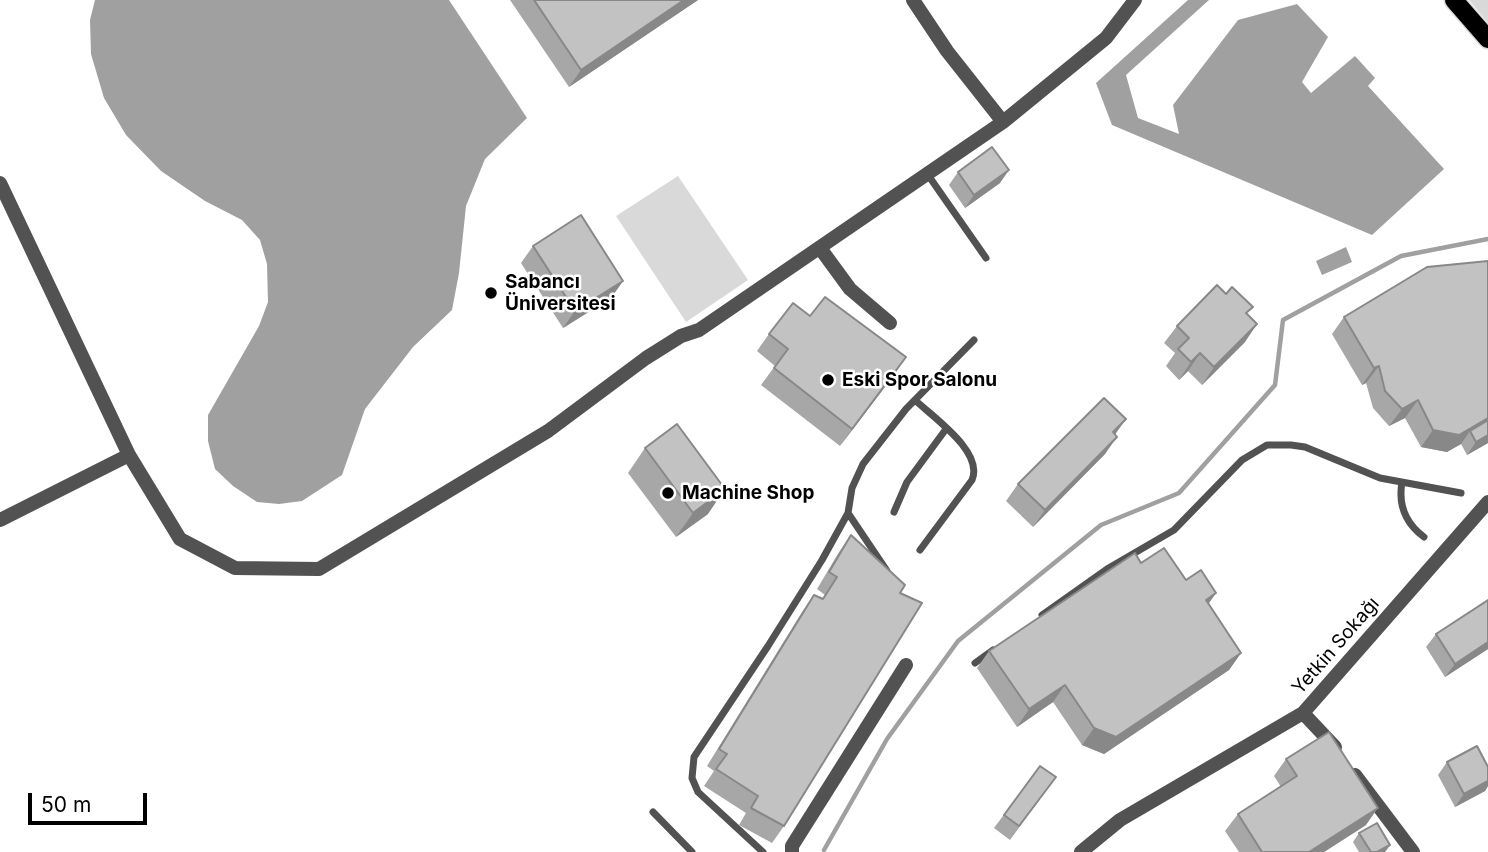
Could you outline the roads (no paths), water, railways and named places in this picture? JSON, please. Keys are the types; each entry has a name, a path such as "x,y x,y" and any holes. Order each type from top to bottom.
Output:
{"main road":[{"path":"1454,0 1488,39"}],"street":[{"path":"913,0 947,51 1003,122"},
{"path":"0,183 129,455 180,539 235,568 318,569 548,431 646,358 681,336 699,330 928,175 1003,122 1106,38 1135,0"},
{"path":"820,248 850,289 890,323"},
{"path":"0,520 129,455"},
{"name":"Yetkin Sokağı","path":"1082,852 1120,820 1303,713 1488,502"},
{"path":"792,852 792,846 906,665"},
{"path":"1303,713 1328,739 1413,852"}],"lane":[{"path":"928,175 986,258"},
{"path":"763,852 698,792 692,778 694,757 795,605 848,513 852,488 863,464 915,400 974,340"},
{"path":"915,400 967,451 974,465 974,476 920,550"},
{"path":"894,512 907,482 946,429"},
{"path":"1031,624 1107,569 1174,530 1242,460 1259,448 1279,444 1305,447 1380,478 1461,493"},
{"path":"1402,482 1400,493 1404,513 1415,531 1424,537"},
{"path":"848,513 888,572"},
{"path":"975,663 997,647"},
{"path":"653,812 692,852"}],"waterway":[{"path":"824,850 887,739 958,641 1101,525 1179,493 1275,385 1283,320 1401,256 1488,239"}],"place":[{"name":"Sabancı Üniversitesi","path":"491,293"},
{"name":"Eski Spor Salonu","path":"828,380"},
{"name":"Machine Shop","path":"668,493"}]}
